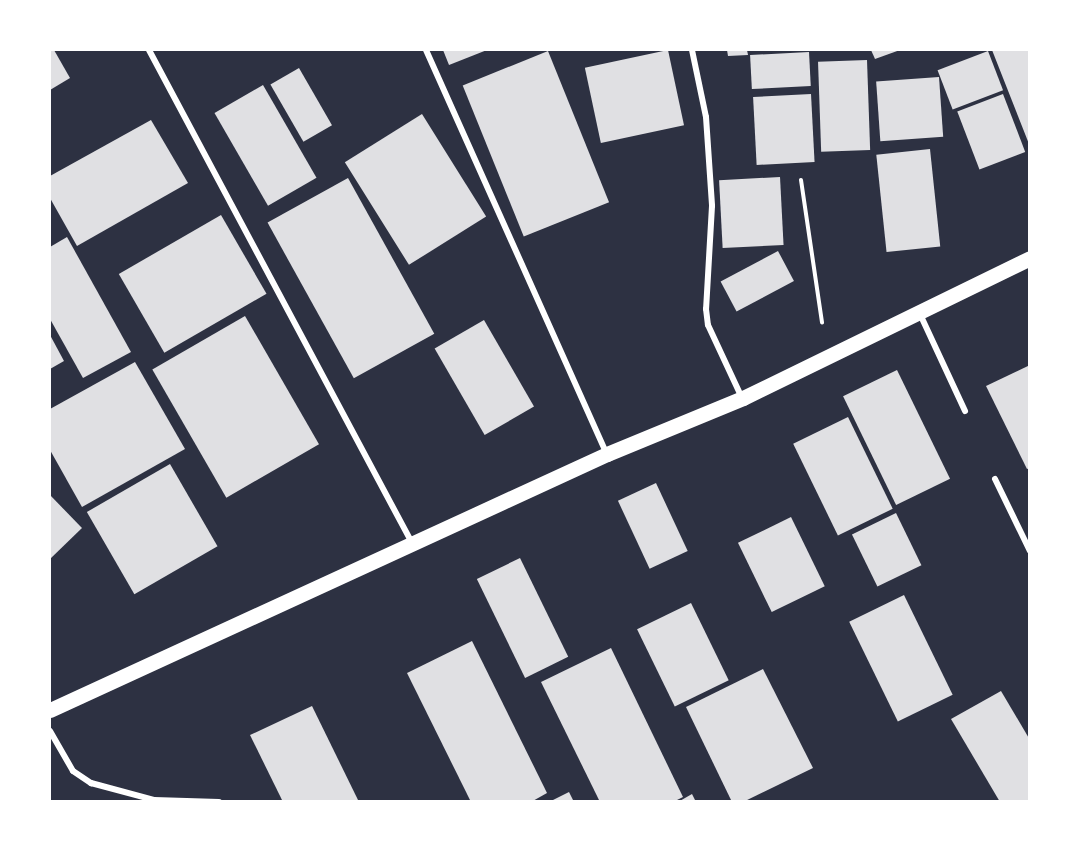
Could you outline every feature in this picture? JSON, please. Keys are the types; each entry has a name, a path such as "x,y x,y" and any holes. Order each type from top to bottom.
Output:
{"main road":[{"path":"50,710 607,454 742,398 919,314 1029,258"}],"street":[{"path":"149,50 412,544"},
{"path":"426,50 607,454"},
{"path":"692,50 706,117 712,206 706,309 708,325 742,398"},
{"path":"919,314 965,411"},
{"path":"995,479 1029,551"},
{"path":"50,731 73,771 91,783 154,800 219,801"}],"path":[{"path":"801,180 827,356"}],"building":[{"path":"50,50 54,50 70,78 50,90"},
{"path":"443,50 487,50 449,65"},
{"path":"668,50 684,125 601,143 585,68"},
{"path":"727,50 747,50 748,55 728,56"},
{"path":"871,50 900,50 875,59"},
{"path":"992,50 1030,50 1030,144 1029,144"},
{"path":"548,51 609,202 524,237 463,85"},
{"path":"988,51 1003,90 953,110 938,70"},
{"path":"809,52 811,86 752,89 750,55"},
{"path":"867,60 870,150 821,152 818,62"},
{"path":"299,68 332,125 303,142 270,84"},
{"path":"939,77 943,137 880,141 876,81"},
{"path":"263,85 316,178 268,206 215,113"},
{"path":"811,94 815,162 757,165 753,97"},
{"path":"1003,94 1025,152 979,169 957,112"},
{"path":"422,114 486,217 409,265 345,162"},
{"path":"151,120 188,183 77,246 50,198 50,176"},
{"path":"930,149 940,246 887,252 876,155"},
{"path":"780,177 784,245 723,248 719,180"},
{"path":"348,178 434,334 354,378 268,223"},
{"path":"221,215 266,294 164,353 119,274"},
{"path":"67,237 131,352 83,378 50,319 50,247"},
{"path":"778,251 794,281 737,312 721,282"},
{"path":"245,316 319,444 226,498 152,370"},
{"path":"484,320 534,407 485,435 435,348"},
{"path":"50,335 64,361 50,369"},
{"path":"135,362 185,449 82,507 50,450 50,409"},
{"path":"1030,365 1030,468 1027,469 986,386"},
{"path":"897,370 950,479 896,505 843,396"},
{"path":"848,417 893,509 838,535 793,444"},
{"path":"170,464 218,546 134,594 87,512"},
{"path":"656,483 688,551 650,569 618,501"},
{"path":"50,495 82,528 50,559"},
{"path":"896,513 921,565 877,587 852,534"},
{"path":"791,517 825,586 772,612 738,543"},
{"path":"520,558 568,657 525,678 477,579"},
{"path":"904,595 953,695 898,722 849,622"},
{"path":"691,603 729,680 675,707 637,629"},
{"path":"472,641 547,793 531,802 471,802 407,673"},
{"path":"611,648 683,797 673,802 600,802 541,682"},
{"path":"763,669 813,768 743,802 732,802 686,707"},
{"path":"1001,691 1030,740 1030,802 1000,802 951,719"},
{"path":"312,706 359,802 283,802 250,735"},
{"path":"569,792 574,802 549,802"},
{"path":"692,794 696,802 678,802"}]}
